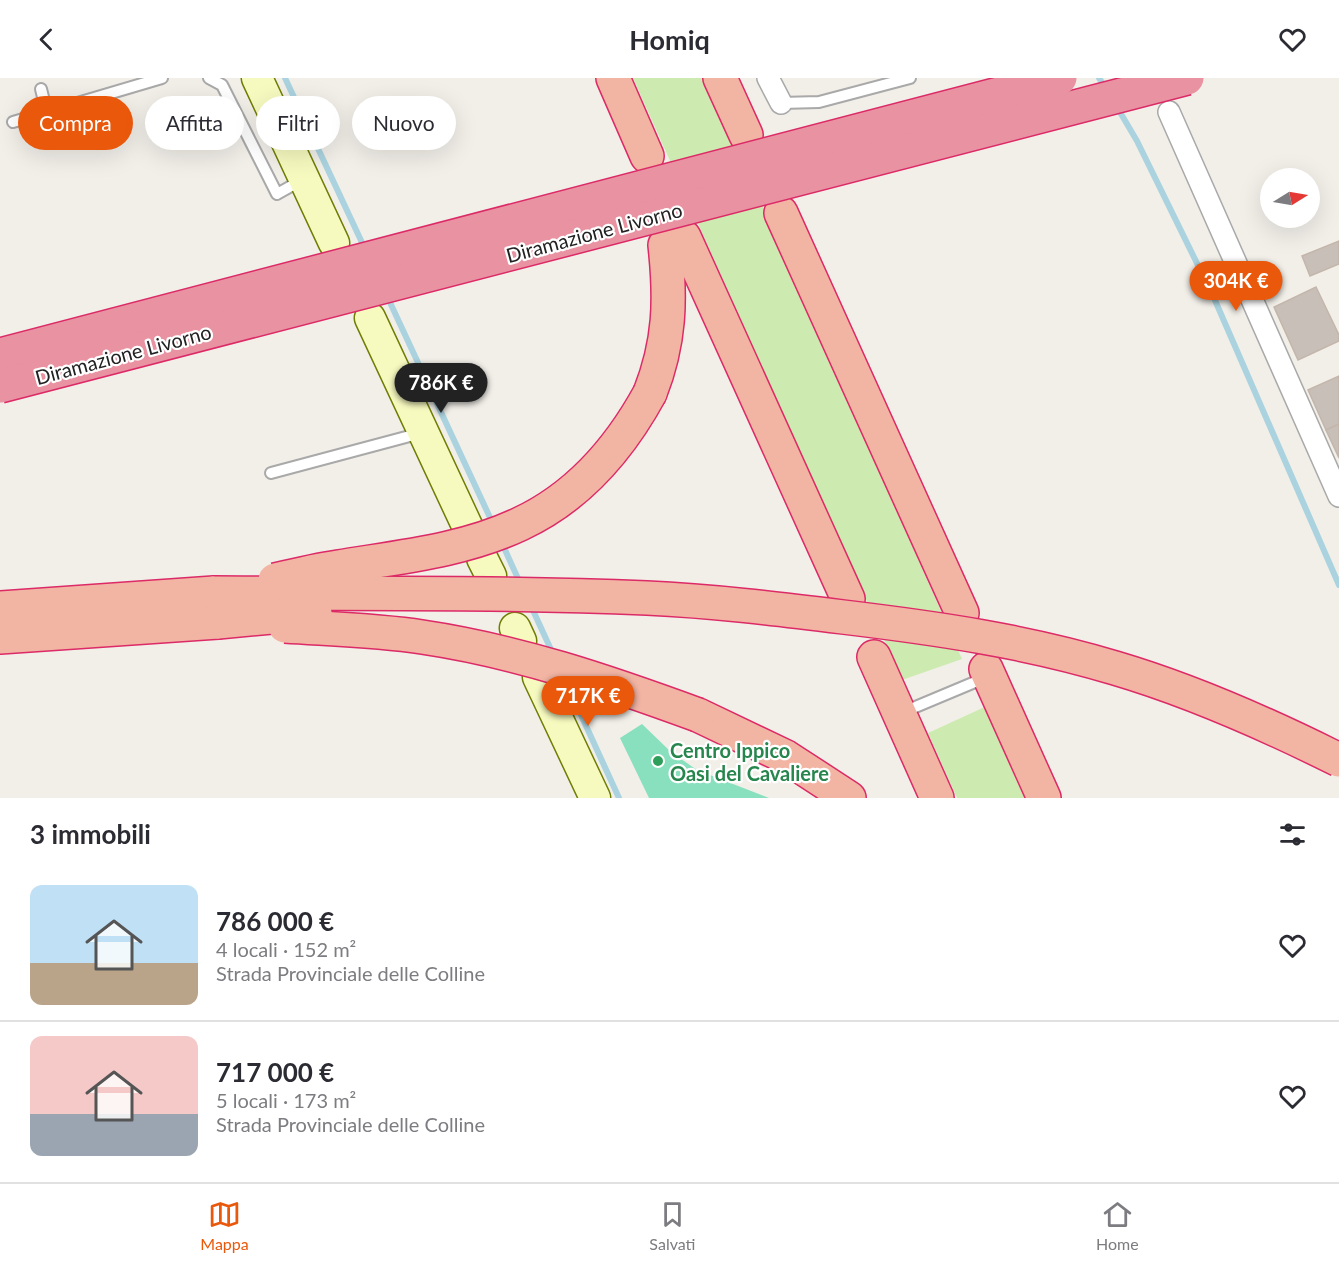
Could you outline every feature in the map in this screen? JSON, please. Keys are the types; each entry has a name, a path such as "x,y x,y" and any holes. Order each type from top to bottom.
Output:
{"highway":[{"path":"613,78 647,156"},
{"path":"720,78 746,135"},
{"name":"Diramazione Livorno","path":"0,355 1060,78"},
{"name":"Diramazione Livorno","path":"0,386 1187,78"},
{"path":"781,213 962,613"},
{"path":"0,637 216,607 334,567 435,551 493,534 521,524 550,507 590,476 624,436 650,393 661,366 667,337 669,279 674,241 848,599"},
{"path":"0,608 216,607 571,596 649,598 805,612 933,628 1037,648 1115,668 1244,715 1339,760"},
{"path":"216,607 493,650 584,675 698,715 786,757 849,798"},
{"path":"216,607 291,614 362,611 568,611 700,617 840,631 968,651 1055,668 1111,682 1237,727 1339,776"},
{"path":"874,657 937,798"},
{"path":"988,673 1044,798"}],"main road":[{"path":"257,78 334,243"},
{"path":"370,318 469,530"},
{"path":"538,677 595,798"}],"street":[{"path":"768,78 781,103"},
{"path":"1169,112 1339,496"}],"lane":[{"path":"100,96 162,78"},
{"path":"209,78 222,85 277,194 305,179"},
{"path":"781,103 819,102 910,78"},
{"path":"41,89 43,96"},
{"path":"13,122 18,120"},
{"path":"271,473 423,432"},
{"path":"899,714 988,673"}],"green space":[{"path":"633,78 706,78 962,659 902,680"},
{"path":"989,705 1031,798 957,798 928,733"},
{"name":"Centro Ippico Oasi del Cavaliere","path":"642,724 671,752 697,770 769,798 649,798 620,738"}],"building":[{"path":"1339,241 1339,264 1310,276 1302,256"},
{"path":"1265,262 1270,274 1258,280 1253,268"},
{"path":"1316,287 1339,335 1339,341 1298,360 1274,307"},
{"path":"1339,376 1339,424 1326,430 1308,390"},
{"path":"1339,424 1339,458 1326,430"}],"waterway":[{"path":"285,78 365,249"},
{"path":"1099,78 1106,88"},
{"path":"1117,107 1137,141 1214,298 1339,585"},
{"path":"387,296 493,524"},
{"path":"501,541 520,583"},
{"path":"531,606 553,654"},
{"path":"566,682 619,798"}],"place":[{"name":"Centro Ippico Oasi del Cavaliere","path":"658,761"}]}
